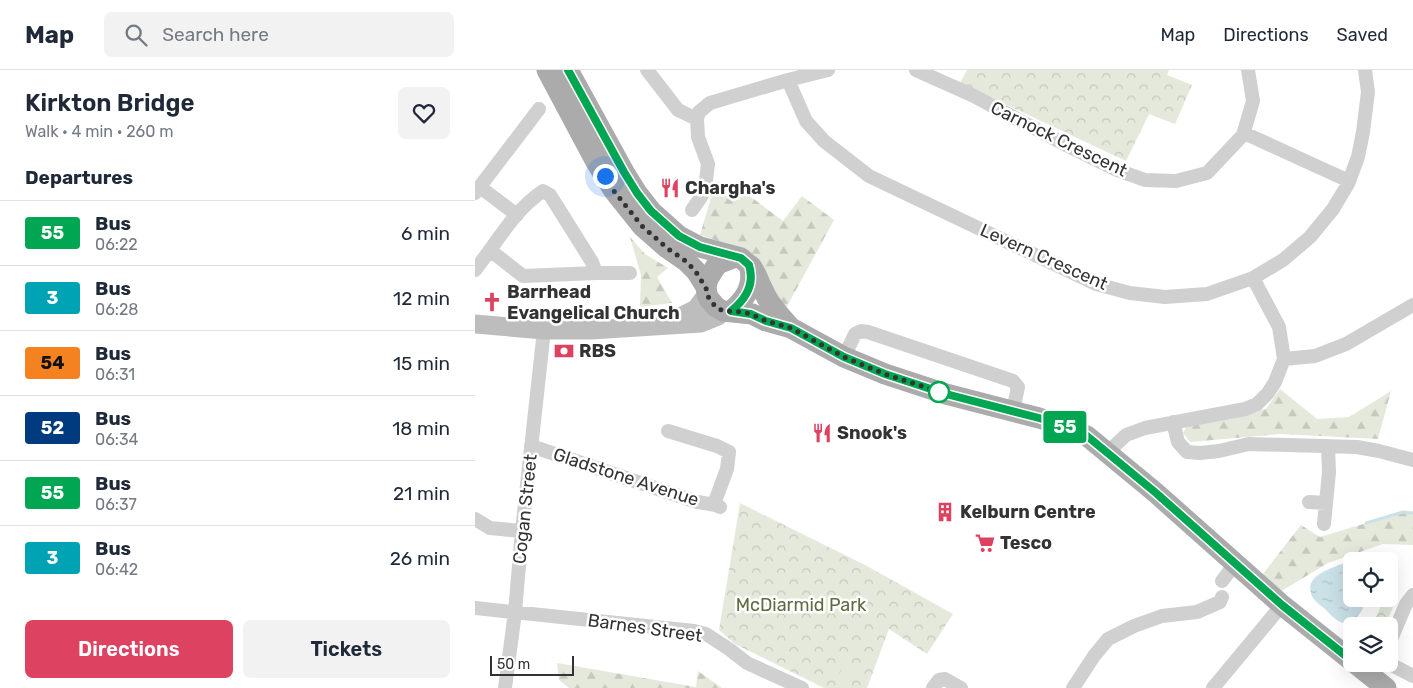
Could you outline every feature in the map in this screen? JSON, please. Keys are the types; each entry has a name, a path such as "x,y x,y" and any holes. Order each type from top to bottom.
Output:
{"main road":[{"path":"547,70 596,162 614,191 642,226 667,248 687,262 696,272 712,303 727,311 751,314 766,321 791,328 844,357 885,374 946,394 1065,426 1087,436 1156,493 1282,605 1343,654"},
{"path":"568,70 624,172 651,211 679,236 700,247 743,261 756,273 763,292 791,328"},
{"path":"664,325 696,309 716,266 725,260 743,261"},
{"path":"475,324 543,330 591,330 701,323 740,304 748,293 751,276 743,261"},
{"path":"1366,672 1386,688"}],"street":[{"path":"647,70 678,110 697,119"},
{"path":"692,210 705,188 708,164 698,137 697,119 699,112 710,103 828,70"},
{"name":"Carnock Crescent","path":"917,70 972,95 1066,146 1117,170 1145,180 1176,181 1207,173 1244,133 1253,101 1248,70"},
{"name":"Levern Crescent","path":"788,80 806,121 824,141 869,176 1096,284 1130,293 1165,298 1207,294 1253,278 1283,260 1310,237 1333,209 1349,182 1358,157 1368,92 1365,70"},
{"path":"517,215 477,190 539,109"},
{"path":"1244,133 1349,182"},
{"path":"475,270 517,215 543,191 550,195 592,262 596,273"},
{"path":"491,251 523,276 630,273"},
{"path":"1108,452 1126,435 1145,428 1245,409 1257,404 1268,393 1275,382 1284,359 1279,327 1253,278"},
{"path":"1284,359 1315,356 1346,344 1413,305"},
{"name":"Cogan Street","path":"505,688 515,612 543,330"},
{"path":"844,357 855,334 861,331 868,332 1013,381 1018,387 1013,411"},
{"path":"1173,422 1178,442 1187,452 1209,452 1249,444 1357,447 1413,460"},
{"name":"Gladstone Avenue","path":"531,446 700,503 717,505 727,470 729,452 717,446 668,431"},
{"path":"1324,524 1329,472 1328,447"},
{"path":"1309,502 1327,503"},
{"path":"475,519 490,528 522,531"},
{"path":"1222,581 1235,564"},
{"path":"1398,623 1406,604 1413,595"},
{"path":"1073,688 1094,656 1108,639 1134,626 1161,616 1197,612 1220,602 1222,597"},
{"path":"1213,688 1282,605"},
{"name":"Barnes Street","path":"475,608 694,630 706,634 747,663 802,688"},
{"path":"1398,668 1413,676"},
{"path":"933,688 939,680 945,679 961,688"}],"green space":[{"path":"967,70 1169,70 1167,75 1192,85 1175,124 1149,114 1126,161 960,83"},
{"path":"716,181 747,194 783,221 802,196 834,220 785,310 745,250 700,235"},
{"path":"630,237 645,254 668,268 657,277 672,303 640,307 641,275"},
{"path":"1280,389 1317,419 1349,417 1391,391 1378,439 1280,434 1190,442 1183,433 1188,424 1266,409"},
{"name":"McDiarmid Park","path":"740,503 867,566 953,614 927,654 889,629 867,688 824,688 735,644 719,630"},
{"path":"1403,512 1413,513 1413,545 1383,544 1360,552 1343,552 1343,558 1328,563 1278,593 1259,579 1301,525 1320,537"},
{"path":"1380,607 1393,607 1389,617 1376,617"},
{"path":"846,662 859,670 849,688 836,680"},
{"path":"557,663 696,687 698,671 722,688 569,688 559,680"}],"water":[{"path":"1343,564 1343,607 1363,607 1357,617 1343,617 1343,623 1336,619 1311,594 1310,586 1316,576"}],"waterway":[{"path":"1366,523 1403,512 1413,513"}],"bus line":[{"name":"55","path":"568,70 624,172 651,211 679,236 700,247 741,258 749,265 751,276 748,293 740,304 731,311 751,314 766,321 791,328 844,357 885,374 946,394 1039,418 1065,426 1087,436 1156,493 1282,605 1343,654"}],"place":[{"name":"Chargha's","path":"670,188"},
{"name":"Barrhead Evangelical Church","path":"492,302"},
{"name":"RBS","path":"564,351"},
{"name":"Snook's","path":"822,433"},
{"name":"Kelburn Centre","path":"945,512"},
{"name":"Tesco","path":"985,543"}],"route":[{"path":"605,176 631,214 642,226 667,248 687,262 696,272 706,288 709,299 716,307 727,312 751,314 766,321 791,328 844,357 885,374 946,394 939,392"}]}
